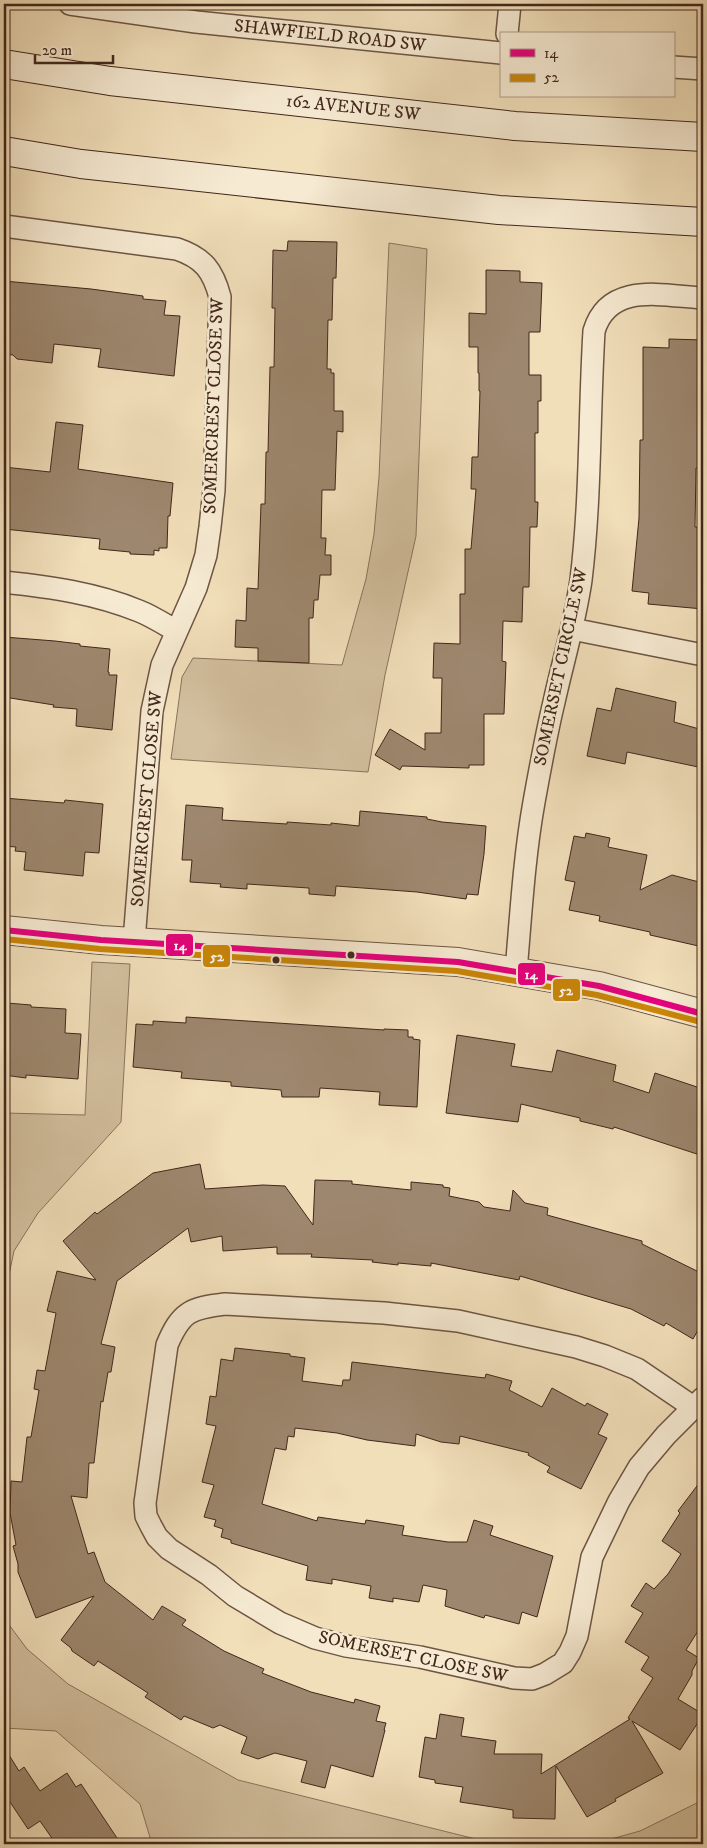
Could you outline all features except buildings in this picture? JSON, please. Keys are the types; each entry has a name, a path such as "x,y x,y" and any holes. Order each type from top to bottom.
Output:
{"main road":[{"name":"162 AVENUE SW","path":"4,64 110,80 505,124 703,136"},
{"path":"4,152 81,164 499,210 703,222"},
{"path":"4,930 134,941 458,962 599,986 703,1014"}],"street":[{"name":"SHAWFIELD ROAD SW","path":"70,4 196,22 500,53"},
{"path":"507,32 510,4"},
{"path":"674,67 703,69"},
{"name":"SOMERCREST CLOSE SW","path":"4,226 177,250 192,254 203,263 216,282 220,297 214,490 210,527 206,555 196,588 162,665 152,711 134,941"},
{"name":"SOMERSET CIRCLE SW","path":"516,971 525,863 534,802 554,702 572,629 587,526 590,393 594,331 597,322 609,306 621,298 639,294 703,298"},
{"path":"4,582 63,589 101,598 140,611 176,631"},
{"path":"572,629 703,655"},
{"name":"SOMERSET CLOSE SW","path":"225,1304 364,1312 458,1321 576,1347 605,1356 636,1369 698,1403 666,1435 639,1467 619,1501 592,1557 577,1636 570,1652 563,1663 545,1674 532,1678 514,1678 420,1657 346,1646 315,1638 280,1623 235,1596 209,1575 169,1549 157,1537 146,1516 145,1503 166,1345 174,1327 189,1312 206,1306 225,1304"}],"shaded area":[{"path":"389,243 427,249 416,536 385,675 368,772 171,759 182,677 193,658 342,665 366,579 374,534 379,477"},
{"path":"92,962 130,964 121,1122 38,1213 14,1251 4,1299 4,1113 85,1115"},
{"path":"4,1618 27,1649 68,1684 238,1780 496,1844 152,1844 140,1804 56,1731 4,1728"},
{"path":"703,1800 703,1844 593,1844 640,1831"}],"transit line":[{"name":"14","path":"4,930 101,940 458,962 599,986 703,1014"},
{"name":"52","path":"4,939 100,949 457,971 597,995 701,1022"}]}
